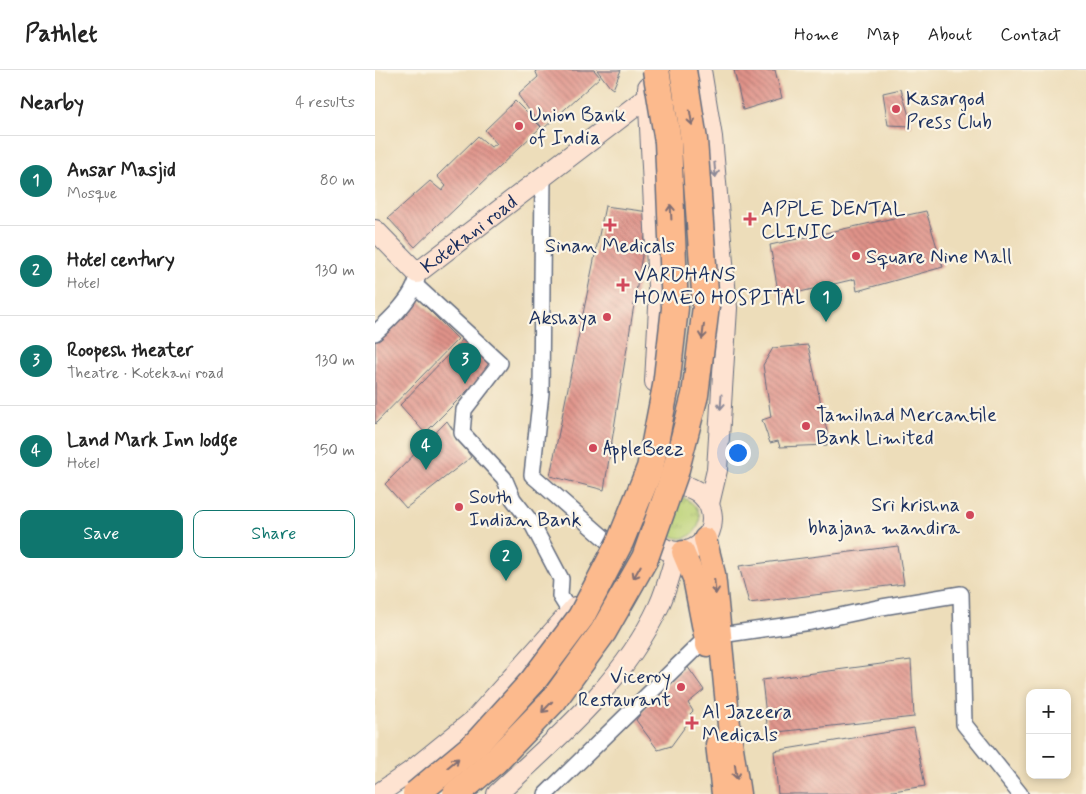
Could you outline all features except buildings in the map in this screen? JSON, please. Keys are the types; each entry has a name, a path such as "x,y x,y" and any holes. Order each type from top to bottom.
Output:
{"highway":[{"path":"416,794 477,743 533,681 581,617 620,542 650,468 666,386 675,308 668,142 656,70"},
{"path":"456,794 495,761 553,701 603,632 645,558 675,473 695,395 706,306 694,140 683,70"}],"main road":[{"path":"705,539 714,574 715,636 723,794"},
{"path":"680,552 694,578 715,636 739,794"}],"street":[{"path":"644,70 650,95 650,148 659,308 650,462 659,493"},
{"path":"701,70 712,137 727,308 717,470 709,504"},
{"name":"Kotekani road","path":"375,230 416,279 543,177 650,95"},
{"path":"543,177 541,393 532,475 619,551"},
{"path":"375,333 389,321 416,279 500,364 464,410 462,433 504,478 513,499 531,522 561,579 559,596 570,612"},
{"path":"378,794 410,772 474,720 570,612 646,516 652,499 659,493 677,485 687,486 704,496 709,504 712,522 705,539 699,545 680,552 667,550 658,544 646,526 646,516"},
{"path":"497,794 582,715 632,652 659,606 680,552"},
{"path":"547,794 715,636 811,622 881,607 961,594 964,724 1020,794"}],"green space":[{"path":"681,497 693,504 699,512 699,521 696,530 690,536 681,538 671,536 661,527 670,499"}],"place":[{"name":"Kasargod Press Club","path":"896,109"},
{"name":"Union Bank of India","path":"519,126"},
{"name":"APPLE DENTAL CLINIC","path":"750,219"},
{"name":"Sinan Medicals","path":"610,225"},
{"name":"Square Nine Mall","path":"856,256"},
{"name":"VARDHANS HOMEO HOSPITAL","path":"623,285"},
{"name":"Akshaya","path":"607,317"},
{"name":"Ansar Masjid","path":"826,322"},
{"name":"Roopesh theater","path":"465,384"},
{"name":"Tamilnad Mercantile Bank Limited","path":"806,426"},
{"name":"AppleBeez","path":"593,448"},
{"name":"Land Mark Inn lodge","path":"426,470"},
{"name":"South Indian Bank","path":"459,507"},
{"name":"Sri krishna bhajana mandira","path":"970,515"},
{"name":"Hotel century","path":"506,581"},
{"name":"Viceroy Restaurant","path":"681,687"},
{"name":"Al Jazeera Medicals","path":"692,723"}]}
